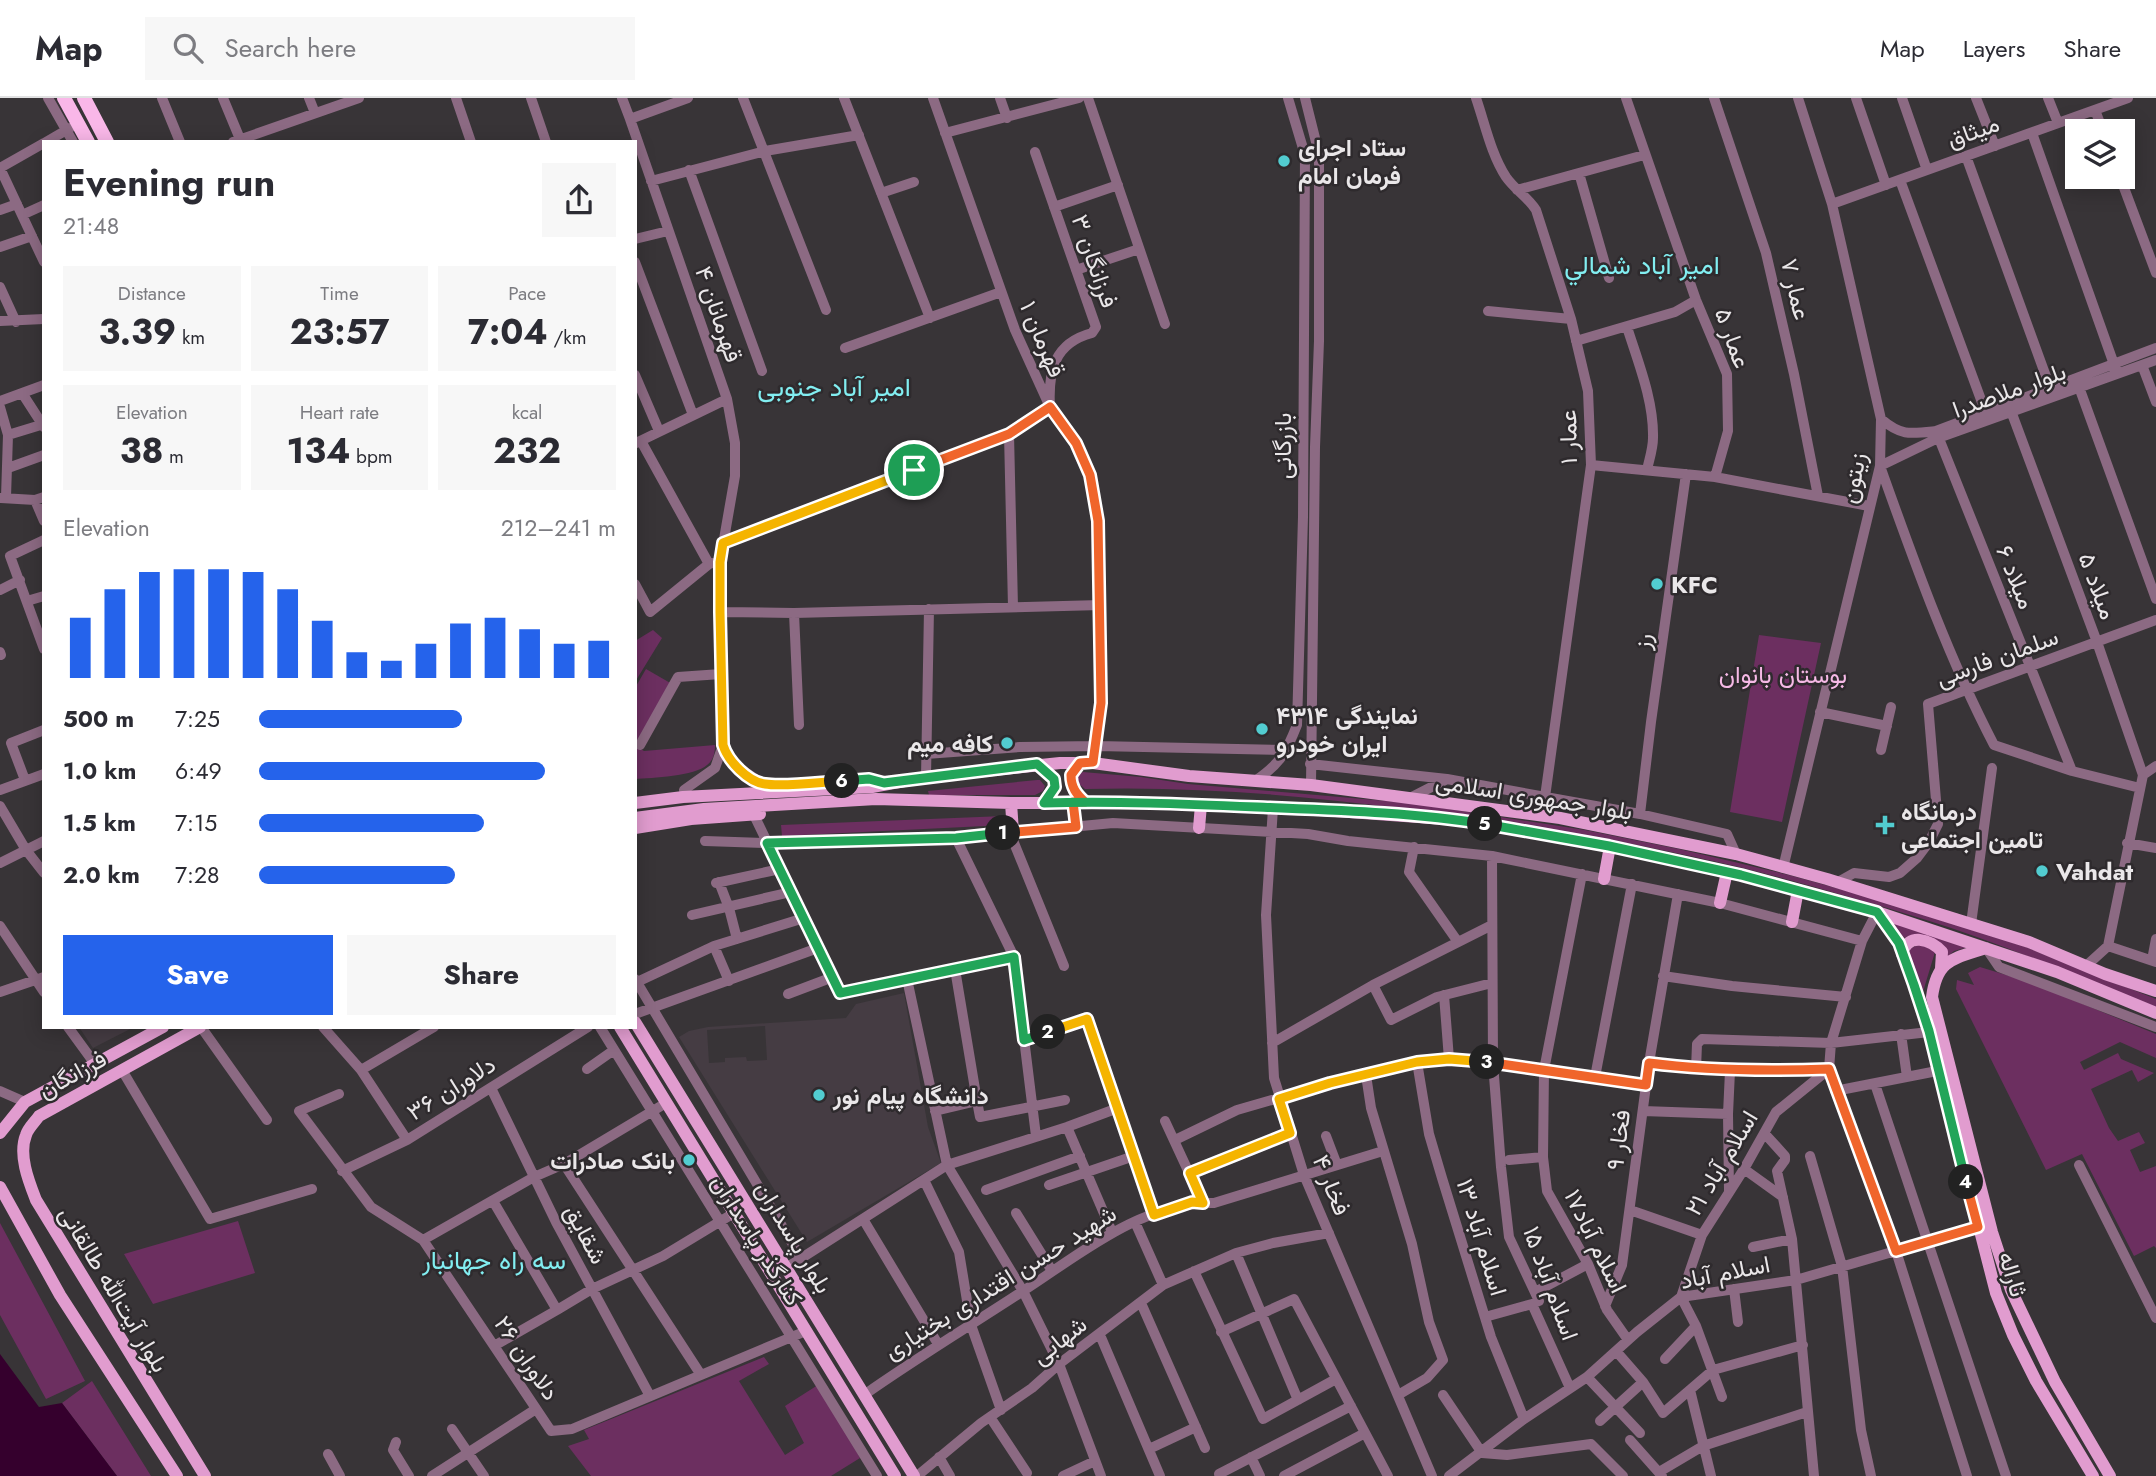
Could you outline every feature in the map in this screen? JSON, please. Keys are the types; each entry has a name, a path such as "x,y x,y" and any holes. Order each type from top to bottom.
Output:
{"highway":[{"path":"64,98 72,127 86,140"},
{"path":"84,98 106,140"}],"main road":[{"name":"بلوار جمهوری اسلامی","path":"884,783 1037,764 1087,763 1189,776 1311,785 1559,818 1736,854 1838,882 2029,942 2156,991"},
{"path":"1076,827 1079,802 1071,784 1071,775 1087,763"},
{"path":"1037,764 1054,779 1055,787 1044,803"},
{"path":"637,795 869,779 884,783"},
{"path":"637,803 694,796 872,787 884,783"},
{"path":"637,818 704,809 876,799 889,801"},
{"name":"بلوار جمهوری اسلامی","path":"889,801 1201,805 1459,820 1609,846 1798,890 1877,912 2057,972 2156,1013"},
{"path":"637,828 691,819 863,808 889,801"},
{"path":"1011,803 1012,832"},
{"path":"1199,828 1201,805"},
{"path":"1604,879 1609,846"},
{"path":"1720,903 1727,872"},
{"path":"1792,922 1798,890"},
{"name":"ثاراله","path":"1877,912 1889,927 1902,954 1929,1031 1937,1071 1996,1293 2012,1335 2093,1476"},
{"path":"1902,954 1904,946 1910,941 1922,940 1935,944 1942,952 1941,968"},
{"path":"1941,968 1952,959 1986,948"},
{"name":"ثاراله","path":"1941,968 1935,977 1932,997 1992,1232 2011,1290 2028,1329 2110,1476"},
{"name":"بلوار پاسداران","path":"637,1025 916,1476"},
{"name":"فرزانگان","path":"25,1102 159,1029"},
{"name":"فرزانگان","path":"39,1116 197,1029"},
{"name":"بلوار پاسداران","path":"621,1029 895,1476"},
{"path":"0,1133 25,1102"},
{"name":"بلوار آیت‌الله طالقانی","path":"39,1116 26,1134 24,1148 26,1176 36,1200 205,1476"},
{"name":"بلوار آیت‌الله طالقانی","path":"0,1187 60,1295 177,1476"},
{"path":"148,1430 152,1432 164,1429 166,1416"},
{"path":"2069,1438 2083,1430"},
{"path":"177,1476 174,1465 177,1459 187,1456 197,1463"}],"street":[{"path":"48,98 72,127 73,140"},
{"path":"162,98 179,140"},
{"path":"223,98 237,140"},
{"path":"310,98 315,113"},
{"path":"240,140 359,98"},
{"path":"456,98 470,140"},
{"path":"531,98 545,140"},
{"name":"قهرمانان ۴","path":"622,98 727,399 735,443 735,476 720,562 723,745"},
{"path":"630,119 688,98"},
{"path":"743,98 826,310"},
{"path":"844,98 930,318"},
{"name":"قهرمان ۱","path":"933,98 1015,330 1050,407 1076,443 1090,475 1098,521 1101,703 1097,746 1087,763"},
{"path":"1000,98 1007,118"},
{"path":"945,133 1079,98"},
{"path":"1088,98 1164,324"},
{"name":"بازرگانی","path":"1255,781 1277,765 1287,750 1297,725 1305,155 1288,98"},
{"name":"بازرگانی","path":"1305,98 1319,154 1319,341 1311,785"},
{"name":"عمار ۱","path":"1476,98 1498,163 1517,190 1528,198 1536,210 1571,319 1588,391 1591,465 1545,797"},
{"name":"عمار ۵","path":"1626,98 1696,300 1727,374 1728,432 1715,477"},
{"name":"عمار ۷","path":"1714,98 1766,253 1818,496"},
{"name":"زیتون","path":"1783,868 1880,466 1881,419 1832,204 1798,98"},
{"path":"1856,98 1886,185"},
{"path":"1902,98 1927,170"},
{"path":"1976,98 1995,146"},
{"path":"2048,98 2058,123"},
{"name":"میثاق","path":"1832,204 2124,99"},
{"path":"2095,110 2098,119"},
{"path":"49,140 72,127"},
{"path":"2032,133 2116,369"},
{"path":"651,181 765,151 859,135"},
{"path":"42,144 0,168 42,258"},
{"name":"فرزانگان ۳","path":"1035,152 1095,330 1079,336 1065,346 1054,363 1049,384 1050,407"},
{"path":"1517,190 1644,155"},
{"path":"1966,156 2052,392"},
{"path":"689,170 762,371"},
{"path":"1579,173 1609,278"},
{"path":"1900,180 1987,416"},
{"path":"881,194 914,182"},
{"path":"1054,207 1118,185"},
{"path":"2124,189 2156,273"},
{"path":"0,210 17,204"},
{"path":"22,215 42,206"},
{"path":"637,239 668,231"},
{"path":"0,247 32,236"},
{"path":"1076,270 1139,249"},
{"path":"637,267 693,415"},
{"path":"0,287 16,322"},
{"path":"845,348 1001,292"},
{"path":"1576,341 1675,312 1696,300"},
{"path":"1488,311 1571,319"},
{"path":"0,321 42,319"},
{"path":"1627,327 1652,418 1654,440 1647,470"},
{"name":"بلوار ملاصدرا","path":"1987,416 2011,411 2052,392 2079,387 2156,348"},
{"name":"بلوار ملاصدرا","path":"1880,466 1937,434 2116,369 2156,360"},
{"path":"2142,365 2156,402"},
{"path":"637,380 659,431"},
{"path":"0,401 42,386"},
{"path":"2079,387 2156,599"},
{"path":"22,393 42,423"},
{"path":"709,564 638,442 727,399"},
{"path":"0,407 8,435 4,451 8,468 3,497 39,498"},
{"path":"723,543 1009,434 1050,407"},
{"name":"میلاد ۵","path":"2011,411 2143,775"},
{"name":"بلوار ملاصدرا","path":"1881,419 1896,432 1937,434"},
{"path":"8,435 42,425"},
{"path":"1009,434 1013,607"},
{"name":"میلاد ۶","path":"1937,434 2072,771"},
{"path":"8,468 42,456"},
{"path":"1591,465 1715,477 1869,506"},
{"path":"1880,466 1924,589 1965,691 1993,745 2072,771 2140,788"},
{"name":"رز","path":"1640,814 1686,474"},
{"path":"42,541 10,556 42,643"},
{"path":"637,588 650,612 709,564 720,562"},
{"path":"0,590 20,580"},
{"path":"1301,589 1313,589"},
{"path":"27,600 42,596"},
{"path":"720,612 1101,605"},
{"path":"926,777 929,609"},
{"path":"794,612 799,725"},
{"name":"سلمان فارسی","path":"1838,882 1854,873 1889,877 1900,873 1917,858 1929,842 1938,824 1928,704 2156,621"},
{"path":"640,745 678,677 721,674"},
{"path":"1881,750 1891,707"},
{"path":"1820,712 1887,726"},
{"path":"1297,725 1303,733 1311,729"},
{"path":"25,780 11,743 42,731"},
{"path":"723,745 732,763 764,785"},
{"path":"684,790 715,768 723,745"},
{"path":"926,754 1020,747 1097,746 1287,750"},
{"path":"1310,764 1447,779 1640,814 1727,834 1736,854"},
{"path":"2086,965 2108,946 2143,775 2156,766"},
{"path":"1971,924 1992,768"},
{"path":"0,790 42,775"},
{"path":"1410,798 1447,779"},
{"path":"0,806 26,850 42,870"},
{"name":"فخار ۴","path":"1273,808 1266,915 1274,1078 1304,1175 1432,1476"},
{"path":"754,815 840,993 1014,957"},
{"path":"705,841 767,843 956,838 1113,823 1270,832 1492,856 1720,903 1863,941"},
{"path":"1012,832 1064,966"},
{"path":"956,838 1014,957 1036,1136"},
{"path":"0,863 42,842"},
{"path":"2127,843 2156,848"},
{"path":"1414,847 1409,872 1458,942"},
{"name":"اسلام آباد ۱۵","path":"1492,856 1493,1063 1509,1237 1539,1301 1532,1304 1570,1388"},
{"path":"737,939 729,908 717,882 780,869"},
{"name":"اسلام آباد۱۷","path":"1582,874 1544,1070 1543,1157 1547,1191 1588,1265 1605,1306 1628,1340"},
{"path":"1595,1077 1632,884"},
{"path":"692,915 791,892"},
{"name":"فخار ۹","path":"1605,1306 1622,1265 1649,1063 1678,894"},
{"path":"1877,912 1863,941 1831,1043 1829,1069 1896,1251 1967,1476"},
{"path":"637,981 714,946 804,918"},
{"path":"1272,1043 1373,985 1492,925"},
{"path":"0,926 40,979 0,992"},
{"path":"2108,946 2154,961 2156,939"},
{"path":"714,946 729,981"},
{"path":"637,1013 818,948"},
{"path":"1986,948 1999,967 2156,1027"},
{"path":"956,970 980,1117 1065,1100"},
{"path":"1663,976 1846,997"},
{"path":"788,994 832,977"},
{"path":"907,979 947,1165 1023,1291 1059,1364 1101,1476"},
{"path":"637,983 801,1258"},
{"path":"1373,985 1391,1020 1444,995 1492,983"},
{"path":"1444,995 1449,1059"},
{"path":"1024,1040 1087,1019 1154,1215"},
{"path":"69,1029 95,1064"},
{"path":"202,1029 267,1120"},
{"path":"325,1029 361,1070 407,1140"},
{"path":"361,1070 431,1029"},
{"name":"دلاوران ۳۶","path":"342,1171 407,1140 585,1029"},
{"name":"کنارگذر پاسداران","path":"601,1029 877,1476"},
{"path":"1696,1069 1697,1044 1702,1038 1831,1043 1929,1031"},
{"path":"1902,1034 1907,1077"},
{"path":"587,1069 614,1049"},
{"path":"1175,1140 1237,1110 1330,1083 1417,1062 1449,1059 1493,1063 1646,1085"},
{"name":"اسلام آباد ۱۳","path":"1417,1062 1429,1134 1485,1317 1524,1419"},
{"path":"1649,1063 1730,1071 1829,1069"},
{"name":"اسلام آباد ۲۱","path":"1681,1297 1702,1235 1776,1112 1829,1069"},
{"path":"122,1070 210,1219 312,1189"},
{"path":"1729,1192 1730,1071"},
{"path":"1835,1091 1937,1071"},
{"path":"1366,1075 1371,1108 1412,1244 1429,1322 1443,1360 1427,1378 1398,1395"},
{"path":"1875,1084 2006,1476"},
{"name":"شقایق","path":"491,1088 534,1177 650,1396"},
{"name":"فرزانگان","path":"0,1091 25,1102"},
{"name":"دلاوران ۲۶","path":"339,1094 299,1111 371,1207 423,1240 551,1431 572,1429 806,1331"},
{"path":"935,1111 977,1101"},
{"path":"423,1240 534,1177 564,1164 666,1103"},
{"path":"786,1268 947,1165 1068,1127 1118,1108"},
{"path":"1643,1111 1728,1114"},
{"path":"1165,1121 1203,1203"},
{"path":"1068,1127 1112,1232"},
{"path":"1190,1173 1290,1133"},
{"path":"1765,1134 1784,1152 1785,1160 1777,1171 1792,1239 1814,1476"},
{"path":"1326,1136 1337,1165"},
{"name":"شهید حسن اقتداری بختیاری","path":"864,1395 1112,1232 1192,1202 1214,1203 1383,1151"},
{"path":"986,1190 1080,1156"},
{"path":"1049,1185 1134,1156"},
{"path":"1810,1156 1842,1266 1861,1430 1871,1476"},
{"path":"1509,1160 1543,1157"},
{"path":"564,1164 701,1375"},
{"path":"2079,1165 2156,1318"},
{"path":"1744,1169 1783,1197"},
{"path":"924,1180 959,1252 971,1325 1001,1410"},
{"path":"493,1201 557,1310"},
{"path":"1630,1210 1702,1235"},
{"path":"494,1346 592,1289 663,1256 734,1213"},
{"path":"1016,1213 1052,1271"},
{"path":"863,1219 938,1344"},
{"path":"1135,1222 1163,1285"},
{"name":"اسلام آباد","path":"1449,1476 1524,1419 1587,1377 1681,1297 1796,1280 1978,1227"},
{"name":"شهابی","path":"916,1476 1163,1285 1236,1253 1329,1233"},
{"path":"1753,1247 1792,1239"},
{"path":"1236,1253 1298,1400"},
{"path":"1535,1292 1588,1265"},
{"path":"1194,1271 1263,1419 1336,1379"},
{"path":"1734,1289 1738,1322"},
{"path":"1681,1297 1696,1326 1722,1397"},
{"path":"1221,1332 1294,1299 1388,1476"},
{"path":"1141,1303 1205,1448"},
{"path":"1485,1317 1532,1304"},
{"path":"1665,1359 1696,1326"},
{"path":"1100,1335 1160,1476"},
{"path":"1616,1351 1643,1382 1663,1413 1713,1370 1803,1345"},
{"path":"1587,1377 1640,1433"},
{"path":"1600,1421 1643,1382"},
{"path":"1690,1390 1711,1476"},
{"path":"1443,1395 1482,1453 1507,1455 1591,1444 1623,1476"},
{"path":"1219,1474 1351,1406"},
{"path":"432,1476 536,1409"},
{"path":"1630,1440 1661,1474 1703,1446 1807,1412"},
{"path":"990,1417 1027,1473"},
{"path":"1149,1449 1196,1427"},
{"path":"452,1429 484,1476"},
{"path":"1284,1476 1365,1433"},
{"path":"396,1442 393,1450 409,1476"},
{"path":"328,1454 340,1476"},
{"path":"939,1457 950,1476"},
{"path":"1251,1457 1260,1476"},
{"path":"1063,1476 1095,1461"}],"shaded area":[{"name":"دانشگاه پیام نور","path":"904,993 928,1127 941,1163 807,1242 679,1037 689,1031 708,1027 846,1018 856,1004","holes":["765,1026 767,1060 725,1058 725,1062 709,1063 707,1030"]},
{"path":"80,1029 130,1029 93,1048"},
{"path":"0,1354 39,1407 62,1403 117,1476 0,1476"}],"green space":[{"path":"653,630 662,638 637,679 637,640"},
{"name":"بوستان بانوان","path":"1759,635 1821,643 1782,822 1730,812"},
{"path":"646,669 672,684 640,741 637,739 637,685"},
{"path":"715,745 711,761 707,765 693,772 637,779 637,746 644,751"},
{"path":"1083,772 1410,803 1585,830 1679,849 1876,899 2021,945 2156,999 2156,1007 1953,928 1811,886 1701,858 1532,827 1365,804 1205,790 1085,789 1077,782 1077,775"},
{"path":"1040,780 1045,786 1043,791 1035,795 929,795 928,791"},
{"path":"1004,816 1005,825 782,836 781,825"},
{"path":"1886,920 1968,947 1954,951 1946,958 1909,936 1901,939"},
{"path":"1917,945 1926,945 1935,952 1922,995 1909,959 1910,949"},
{"path":"1980,967 2029,982 2156,1034 2156,1058 2120,1042 2080,1062 2084,1070 2118,1053 2121,1059 2154,1073 2138,1082 2132,1070 2091,1089 2118,1141 2139,1132 2145,1143 2130,1150 2140,1172 2156,1166 2156,1248 2154,1246 2134,1256 2082,1154 2046,1170 1956,989 1957,980 1974,985 1968,973"},
{"path":"238,1221 255,1273 153,1304 124,1254"},
{"path":"0,1223 85,1381 46,1399 0,1315"},
{"path":"764,1357 769,1364 739,1381 785,1455 804,1443 785,1406 821,1383 860,1458 831,1476 591,1476 568,1446 589,1439 584,1430"},
{"path":"92,1381 151,1476 117,1476 62,1403"}],"place":[{"name":"ستاد اجرای فرمان امام","path":"1284,161"},
{"name":"KFC","path":"1657,584"},
{"name":"نمایندگی ۴۳۱۴ ایران خودرو","path":"1262,729"},
{"name":"کافه میم","path":"1007,743"},
{"name":"درمانگاه تامین اجتماعی","path":"1885,825"},
{"name":"Vahdat","path":"2042,871"},
{"name":"دانشگاه پیام نور","path":"819,1095"},
{"name":"بانک صادرات","path":"689,1160"}],"district":[{"name":"امیر آباد شمالي","path":"1642,265"},
{"name":"امير آباد جنوبی","path":"834,387"},
{"name":"سه راه جهانبار","path":"494,1260"}],"route":[{"path":"914,470 723,543 720,562 720,649 723,745 726,755 741,771 764,785 869,779 884,783 1037,764 1054,779 1055,787 1044,803 1073,802 1085,802 1126,802 1308,809 1459,820 1609,846 1741,875 1877,912 1899,943 1929,1031 1978,1227 1896,1251 1829,1069 1730,1071 1649,1063 1646,1085 1449,1059 1417,1062 1330,1083 1279,1099 1290,1133 1190,1173 1203,1203 1192,1202 1154,1215 1087,1019 1024,1040 1014,957 840,993 767,843 956,838 1076,827 1073,802 1085,802 1071,784 1071,775 1080,763 1093,762 1097,746 1101,703 1098,521 1090,475 1076,443 1050,407 1009,434 914,470"}]}
